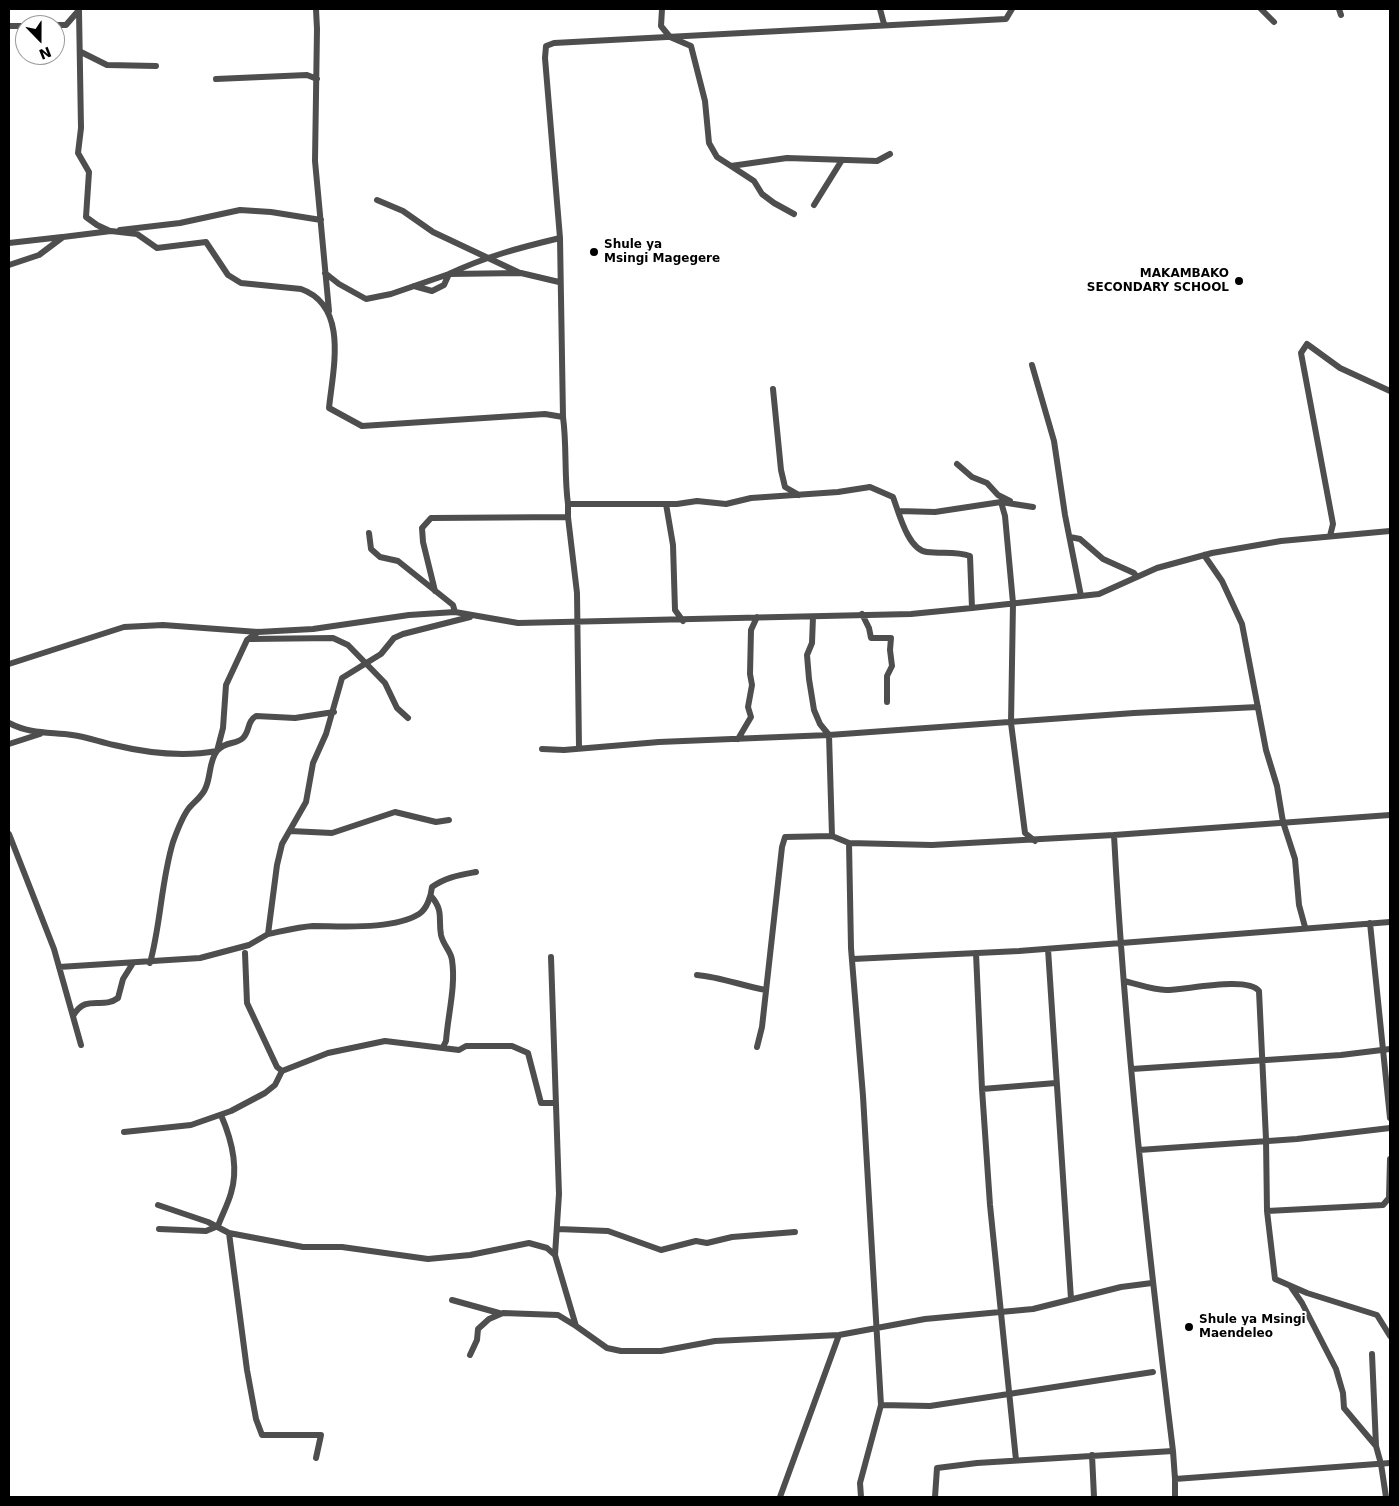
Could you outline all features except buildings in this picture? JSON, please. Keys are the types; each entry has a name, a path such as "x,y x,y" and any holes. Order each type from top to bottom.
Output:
{"street":[{"path":"316,9 315,161 329,311 336,346 329,408 362,426 545,414 563,417"},
{"path":"662,9 660,26 670,37 691,46 705,100 709,143 716,157 754,181 762,194 774,204 794,214"},
{"path":"880,9 884,24"},
{"path":"579,748 577,593 566,483 567,446 563,417 559,282 560,238 545,58 546,46 554,43 1006,19 1012,9"},
{"path":"1261,9 1274,22"},
{"path":"65,25 79,10"},
{"path":"79,10 82,128 78,153 89,172 86,216 96,225 111,231 137,234 157,248 206,242 228,275 241,283 301,289 309,292 329,311"},
{"path":"81,52 107,65 156,66"},
{"path":"216,80 307,75 317,78"},
{"path":"731,166 787,158 877,161 890,154"},
{"path":"814,205 842,160"},
{"path":"377,200 403,211 433,232 521,274"},
{"path":"10,243 180,223 240,210 271,212 321,220"},
{"path":"9,265 39,255 63,237"},
{"path":"325,273 339,284 366,299 391,294 449,274 488,257 560,238"},
{"path":"449,274 521,274 559,282"},
{"path":"414,286 432,291 444,285 449,274"},
{"path":"1330,536 1333,524 1301,353 1307,344 1340,368 1390,391"},
{"path":"1032,365 1054,441 1082,596"},
{"path":"772,389 781,470 785,487 799,495"},
{"path":"957,464 972,476 987,483 998,495 1014,503"},
{"path":"568,504 666,504 697,501 726,504 751,498 870,487 893,498 904,527 915,545 925,552 962,553 970,556 972,608"},
{"path":"899,511 935,512 1001,502 1033,507"},
{"path":"1001,502 1005,516 1013,604 1011,722 1024,833 1035,841"},
{"path":"666,504 673,546 675,610 683,620"},
{"path":"435,591 423,542 422,528 432,518 568,517"},
{"path":"9,664 124,627 163,625 258,632 313,629 409,615 455,612 518,623 911,614 1099,594 1157,568 1204,555 1281,541 1390,531"},
{"path":"369,533 371,549 380,558 398,561 453,605 455,612"},
{"path":"1070,537 1080,538 1103,559 1134,573 1137,577"},
{"path":"1204,555 1222,581 1242,624 1283,822 1295,859 1299,905 1305,927"},
{"path":"862,614 869,628 871,638 891,638 892,666 887,676 887,702"},
{"path":"268,934 277,865 282,844 306,802 313,763 334,712 342,678 381,654 394,638 473,616"},
{"path":"813,616 812,643 807,655 809,679 814,710 820,724 829,735 832,836"},
{"path":"738,739 751,716 748,707 752,684 750,674 751,630 757,618"},
{"path":"150,963 159,926 163,882 173,842 189,808 206,788 212,761 224,728 226,685 247,640 258,632"},
{"path":"247,640 258,638 332,638 348,644 385,683 397,708 408,718"},
{"path":"542,749 564,750 829,735 934,726 1258,707"},
{"path":"9,723 41,734 72,735 116,746 171,754 217,750 226,743 239,742 245,736 252,718 256,716 295,718 334,712"},
{"path":"9,744 41,734"},
{"path":"290,831 332,833 395,812 436,822 449,820"},
{"path":"757,1047 762,1027 782,847 785,837 832,836 849,843 932,845 1035,841 1390,815"},
{"path":"9,834 59,967 81,1045"},
{"path":"1114,835 1120,942 1139,1150 1152,1283 1173,1451 1175,1497"},
{"path":"849,843 853,959 881,1405 860,1483 861,1497"},
{"path":"59,967 150,963 222,954 249,945 268,934 313,926 391,923 421,913 431,896 432,887 439,882 450,877 476,872"},
{"path":"431,896 439,906 440,933 443,943 452,957 454,978 446,1040 443,1047"},
{"path":"853,959 1048,949 1305,927 1390,922"},
{"path":"1370,923 1387,1050 1390,1118"},
{"path":"1048,949 1071,1298"},
{"path":"244,953 247,1003 277,1067 282,1071"},
{"path":"976,953 982,1089 1000,1312 1016,1460"},
{"path":"551,957 558,1229 555,1255 576,1326"},
{"path":"73,1016 78,1007 87,1003 112,1002 118,998 123,979 133,963"},
{"path":"696,975 709,976 735,984 766,990"},
{"path":"1124,981 1165,990 1230,985 1257,988 1260,996 1263,1058 1266,1210 1276,1279 1376,1315 1390,1336"},
{"path":"124,1132 191,1124 220,1115 265,1093 275,1085 282,1071 328,1053 385,1041 459,1050 466,1046 512,1046 528,1053 541,1103 554,1103"},
{"path":"1132,1069 1263,1058 1341,1055 1387,1050"},
{"path":"982,1089 1056,1083"},
{"path":"159,1229 206,1231 218,1226 231,1193 234,1167 226,1129 220,1115"},
{"path":"1139,1150 1266,1139 1297,1139 1390,1128"},
{"path":"1266,1210 1383,1205 1389,1198 1390,1159"},
{"path":"158,1205 218,1226 229,1233 303,1247 342,1247 428,1259 470,1255 529,1243 547,1248 555,1255"},
{"path":"558,1229 608,1231 661,1250 696,1241 707,1242 732,1237 795,1232"},
{"path":"229,1233 242,1341 262,1435 321,1435 316,1458"},
{"path":"452,1300 491,1313 558,1315 607,1348 621,1351 661,1351 715,1342 839,1335 925,1319 1034,1309 1071,1298 1121,1287 1152,1283"},
{"path":"1289,1285 1302,1303 1336,1369 1343,1393 1344,1408 1376,1446"},
{"path":"470,1355 477,1340 478,1329 489,1319 503,1313"},
{"path":"780,1497 839,1335"},
{"path":"1372,1354 1376,1446 1386,1497"},
{"path":"881,1405 930,1406 1144,1376 1153,1372"},
{"path":"934,1497 937,1468 1016,1460 1173,1451"},
{"path":"1092,1455 1094,1497"},
{"path":"1175,1479 1390,1463"}],"place":[{"name":"Shule ya Msingi Magegere","path":"594,252"},
{"name":"MAKAMBAKO SECONDARY SCHOOL","path":"1239,281"},
{"name":"Shule ya Msingi Maendeleo","path":"1189,1327"}]}
